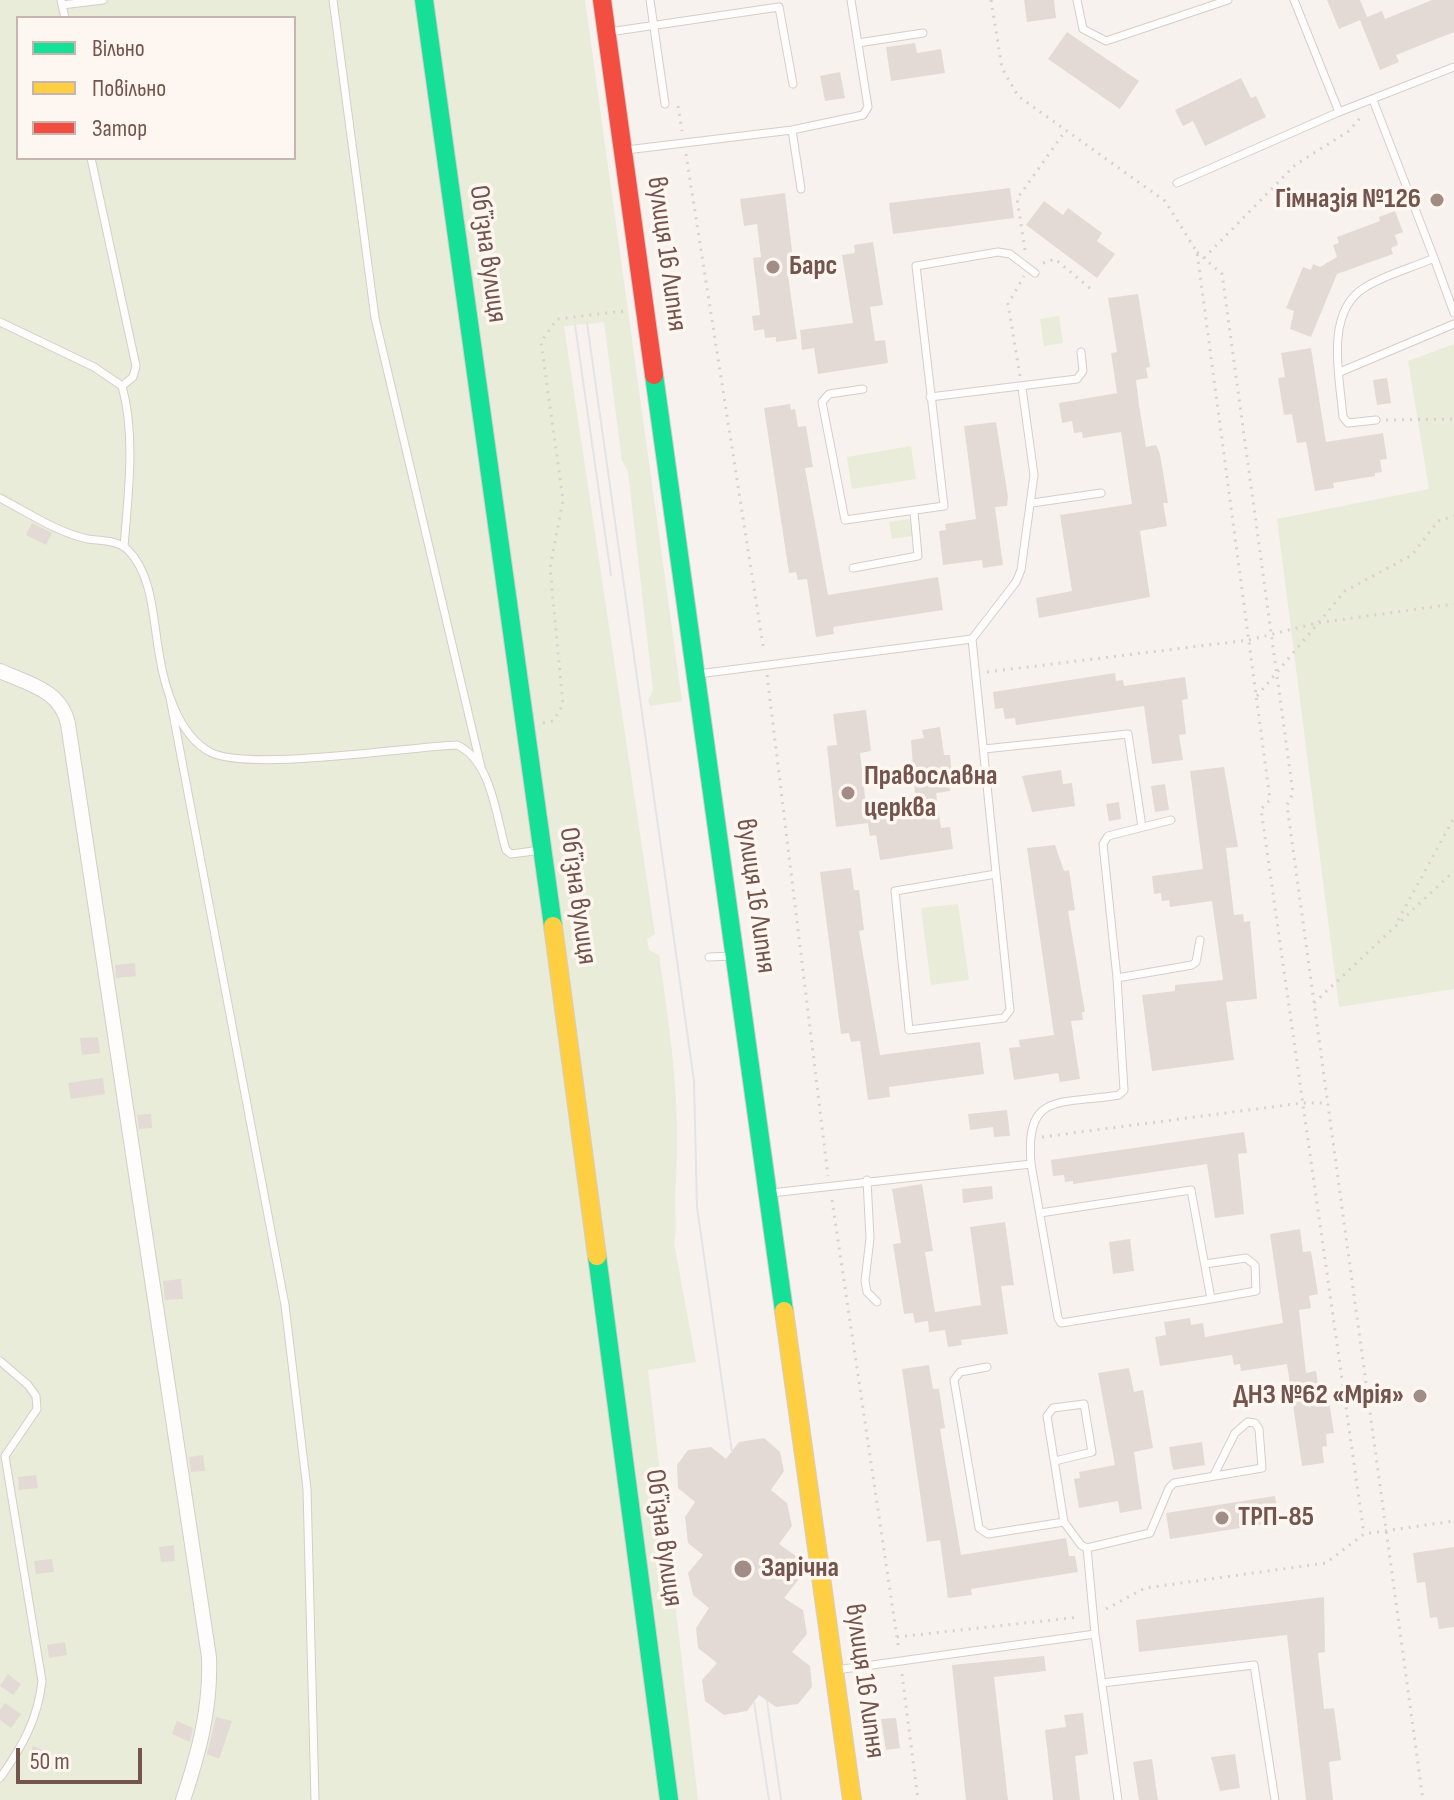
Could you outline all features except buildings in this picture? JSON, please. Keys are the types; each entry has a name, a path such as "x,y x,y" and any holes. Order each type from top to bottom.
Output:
{"street":[{"name":"Обʼїзна вулиця","path":"424,0 543,850 669,1800"},
{"name":"вулиця 16 Липня","path":"602,0 852,1800"},
{"path":"0,671 57,698 65,708 68,724 209,1657 207,1714 183,1800"}],"lane":[{"path":"62,2 103,0"},
{"path":"333,0 375,318 481,767 506,850 511,854 543,850"},
{"path":"650,0 665,104"},
{"path":"623,151 792,130 863,115 868,107 851,0"},
{"path":"1077,0 1083,29 1106,41 1228,0"},
{"path":"1294,0 1339,112"},
{"path":"607,33 779,7 793,84"},
{"path":"858,43 923,33"},
{"path":"1177,183 1339,112 1454,67"},
{"path":"1373,100 1454,313"},
{"path":"792,130 801,189"},
{"path":"91,160 136,366 133,377 122,386"},
{"path":"863,389 829,394 822,402 842,515 850,521 939,508 945,500 916,266 998,252 1010,254 1032,270"},
{"path":"1376,420 1355,424 1348,423 1343,417 1337,351 1343,316 1352,298 1365,287 1434,258"},
{"path":"0,322 94,367 122,386 127,403 129,460 124,547"},
{"path":"1340,372 1454,324"},
{"path":"930,397 1022,388 1081,376 1081,352"},
{"path":"996,874 895,891 909,1030 1009,1015 996,874 984,749 972,639 1016,582 1032,503 1034,468 1022,388"},
{"path":"1032,503 1101,493"},
{"path":"0,498 75,535 124,547 135,558 149,588 160,666 170,698 285,1305 307,1489 315,1800"},
{"path":"853,568 918,556 914,512"},
{"path":"696,675 972,639"},
{"path":"170,698 188,733 210,752 232,759 457,745 469,751 481,767"},
{"path":"984,749 1128,734 1142,827"},
{"path":"1171,820 1108,836 1103,844 1117,978 1124,1090 1119,1095 1043,1107 1033,1117 1029,1139 1061,1323 1256,1291 1255,1265 1246,1258 1205,1264"},
{"path":"1117,978 1192,965 1196,962 1200,940"},
{"path":"709,957 735,956"},
{"path":"769,1193 1031,1164"},
{"path":"867,1180 870,1238 865,1281 867,1292 877,1302"},
{"path":"1040,1213 1191,1190 1211,1299"},
{"path":"0,1361 36,1396 37,1409 3,1460 42,1681 39,1706 31,1728 0,1778"},
{"path":"987,1367 960,1372 954,1380 979,1528 988,1534 1064,1522"},
{"path":"1055,1461 1092,1452 1084,1404 1048,1411 1055,1461 1064,1522 1081,1545 1087,1548 1150,1533 1171,1485 1262,1468 1259,1429 1255,1423 1248,1422 1235,1433 1214,1475"},
{"path":"1087,1548 1095,1634 1118,1800"},
{"path":"834,1671 1095,1634"},
{"path":"1102,1683 1254,1665 1275,1800"}],"path":[{"path":"991,0 1002,68 1018,96 1165,201 1197,252 1222,274 1293,793 1287,805 1423,1800"},
{"path":"677,99 766,665 829,1185 901,1663 918,1800"},
{"path":"1204,258 1295,165 1349,131 1363,114 1364,103"},
{"path":"1197,252 1270,800 1261,809 1364,1534"},
{"path":"1032,270 1055,259 1092,290"},
{"path":"524,727 553,721 563,705 550,568 563,500 541,342 557,319 645,310"},
{"path":"1376,420 1454,419"},
{"path":"1257,696 1276,669 1345,591 1412,555 1438,521 1454,516"},
{"path":"976,673 1249,640 1317,623 1454,604"},
{"path":"1396,923 1454,818"},
{"path":"1314,1003 1454,871"},
{"path":"1029,1139 1302,1103 1328,1103"},
{"path":"897,1637 1093,1616 1145,1588 1326,1563 1364,1534 1454,1521"}],"green space":[{"path":"0,0 585,0 682,701 650,706 648,700 653,690 628,471 622,461 604,322 564,326 655,934 647,939 649,950 659,955 674,1074 677,1164 674,1243 696,1362 648,1370 698,1800 0,1800"},
{"path":"1059,316 1063,343 1044,346 1040,319"},
{"path":"1454,344 1454,989 1339,1007 1277,519 1429,489 1408,361"},
{"path":"911,446 916,479 852,489 847,457"},
{"path":"910,519 912,536 892,539 889,522"},
{"path":"958,904 969,980 931,985 921,908"}],"tram line":[{"path":"587,323 694,1081 697,1207 732,1452"},
{"path":"575,325 611,575"},
{"path":"767,1701 781,1800"},
{"path":"754,1702 769,1800"}],"traffic: fast":[{"path":"424,0 553,926"},
{"path":"654,375 784,1311"},
{"path":"597,1256 669,1800"}],"traffic: slow":[{"path":"553,926 597,1256"},
{"path":"784,1311 852,1800"}],"traffic: jam":[{"path":"602,0 654,375"}],"place":[{"name":"Гімназія №126","path":"1437,200"},
{"name":"Барс","path":"773,267"},
{"name":"Православна церква","path":"848,793"},
{"name":"ДНЗ №62 «Мрія»","path":"1420,1396"},
{"name":"ТРП-85","path":"1222,1518"},
{"name":"Зарічна","path":"743,1569"}]}
